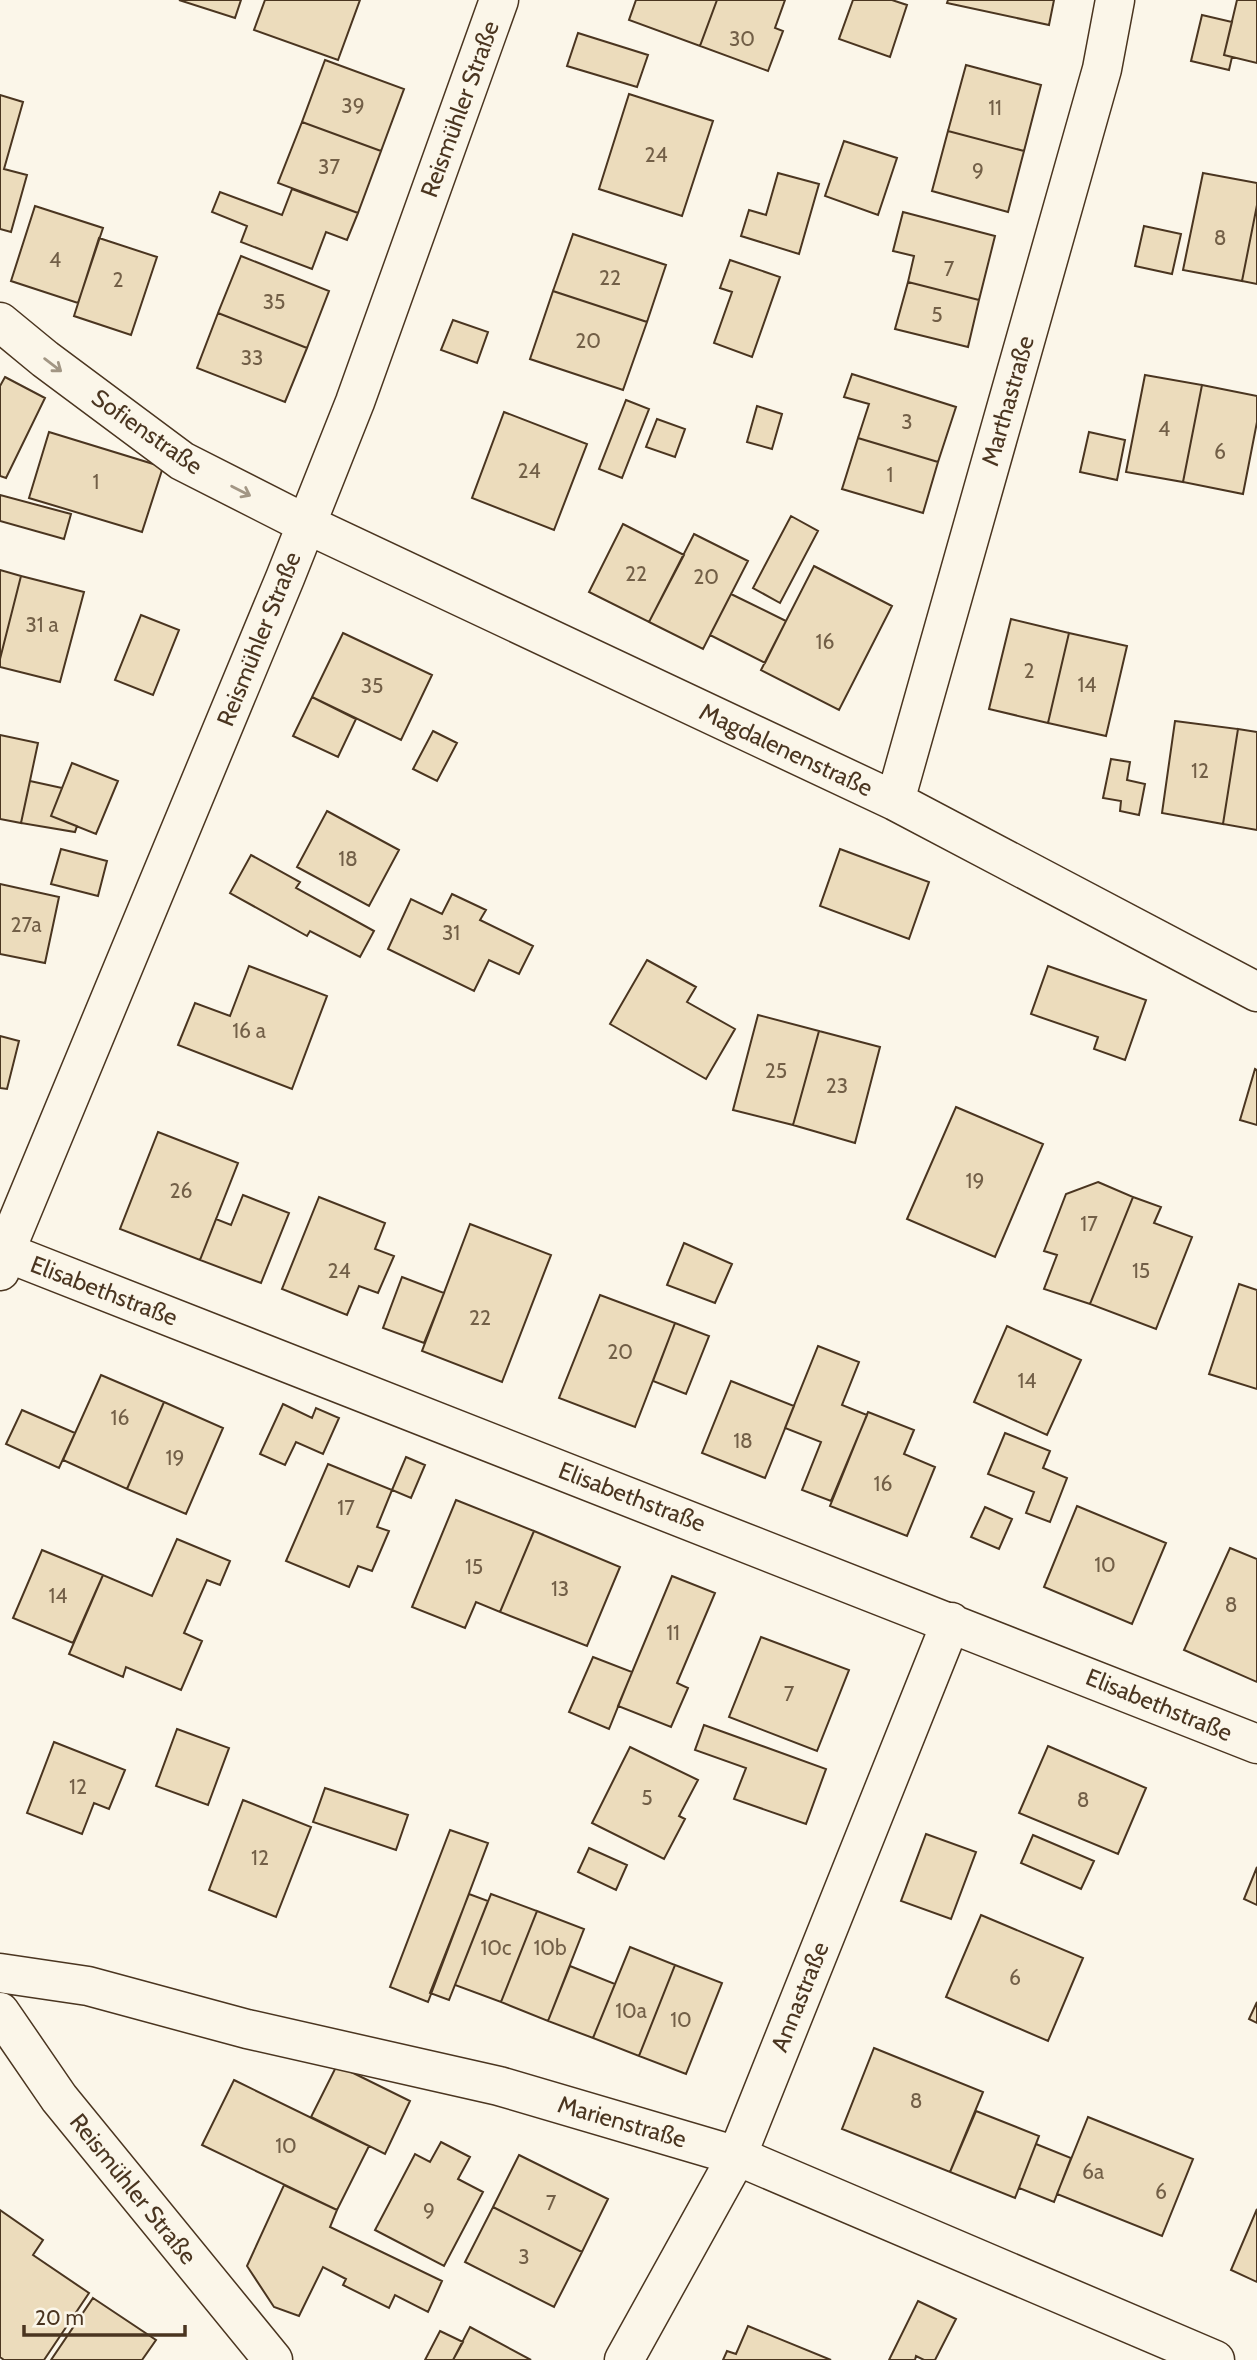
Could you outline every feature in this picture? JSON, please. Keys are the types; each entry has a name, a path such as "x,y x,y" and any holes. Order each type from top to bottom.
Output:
{"street":[{"name":"Reismühler Straße","path":"3,1262 355,402 499,0"},
{"name":"Marthastraße","path":"895,801 1101,69 1115,0"},
{"name":"Sofienstraße","path":"0,322 182,461 306,524"},
{"name":"Magdalenenstraße","path":"306,524 895,801 1257,992"},
{"name":"Elisabethstraße","path":"3,1262 951,1622 1257,1744"},
{"name":"Annastraße","path":"624,2360 737,2156 951,1622"},
{"name":"Marienstraße","path":"0,1973 88,1986 247,2029 499,2086 737,2156 1215,2360"},
{"name":"Reismühler Straße","path":"0,2012 59,2098 273,2360"}],"building":[{"path":"179,0 241,0 235,18"},
{"path":"265,0 360,0 338,60 254,30"},
{"path":"636,0 717,0 700,46 629,20"},
{"path":"717,0 785,0 775,28 783,31 768,71 700,46"},
{"path":"853,0 892,0 907,5 890,57 839,39"},
{"path":"948,0 1054,0 1049,25 947,3"},
{"path":"1237,0 1257,0 1257,63 1224,55"},
{"path":"1202,15 1232,22 1224,55 1232,57 1229,70 1191,61"},
{"path":"578,33 648,55 637,87 567,66"},
{"path":"325,60 404,89 381,151 302,122"},
{"path":"966,65 1041,85 1024,151 948,131"},
{"path":"629,94 713,121 682,216 599,189"},
{"path":"0,95 23,102 4,169 27,175 11,232 0,229"},
{"path":"302,122 381,151 358,213 278,183"},
{"path":"948,131 1024,151 1008,212 932,191"},
{"path":"844,141 897,158 878,215 825,196"},
{"path":"778,173 819,184 799,254 741,236 749,210 766,215"},
{"path":"1203,173 1257,183 1257,205 1242,281 1183,270"},
{"path":"292,189 358,213 347,240 326,232 312,269 241,242 247,226 212,212 220,192 282,215"},
{"path":"1257,205 1257,284 1242,281"},
{"path":"35,206 103,228 78,303 11,281"},
{"path":"903,212 995,236 979,300 908,282 914,256 893,251"},
{"path":"1144,226 1181,234 1172,274 1135,266"},
{"path":"573,234 666,265 647,322 553,291"},
{"path":"99,238 157,257 131,335 74,316"},
{"path":"241,256 329,291 307,348 218,313"},
{"path":"730,260 780,277 752,357 714,343 732,292 720,288"},
{"path":"908,282 979,300 968,347 895,329"},
{"path":"553,291 647,322 623,390 530,359"},
{"path":"218,313 307,348 285,402 197,368"},
{"path":"453,320 488,332 477,363 441,350"},
{"path":"852,374 956,407 938,462 858,438 869,404 844,397"},
{"path":"1145,375 1202,385 1183,482 1126,472"},
{"path":"5,377 45,398 6,478 0,476 0,386"},
{"path":"1202,385 1257,396 1257,422 1243,494 1183,482"},
{"path":"626,400 649,409 622,478 599,469"},
{"path":"757,406 782,414 772,449 747,442"},
{"path":"504,412 587,444 554,530 472,498"},
{"path":"657,419 685,429 675,457 646,447"},
{"path":"49,432 163,467 142,532 29,498"},
{"path":"1089,432 1125,440 1117,480 1080,472"},
{"path":"858,438 938,462 923,513 842,489"},
{"path":"0,495 71,514 64,539 0,521"},
{"path":"791,516 818,531 780,603 753,588"},
{"path":"623,524 684,555 649,622 589,592"},
{"path":"694,534 748,561 703,649 649,622"},
{"path":"814,566 892,606 839,710 761,670"},
{"path":"0,570 21,576 0,659"},
{"path":"21,576 84,592 60,682 0,667"},
{"path":"731,594 786,621 765,663 710,635"},
{"path":"141,615 179,630 153,695 115,680"},
{"path":"1011,619 1069,633 1048,723 989,709"},
{"path":"343,633 432,675 401,740 312,697"},
{"path":"1069,633 1127,646 1106,736 1048,723"},
{"path":"312,697 356,719 338,757 293,736"},
{"path":"1175,721 1238,729 1223,824 1162,813"},
{"path":"1238,729 1257,732 1257,830 1223,824"},
{"path":"433,731 457,743 437,781 413,769"},
{"path":"0,735 38,743 21,823 0,819"},
{"path":"1111,759 1130,762 1127,780 1145,784 1139,815 1120,811 1121,801 1103,798"},
{"path":"72,763 118,781 96,834 51,816"},
{"path":"30,781 62,788 51,816 77,826 75,832 21,823"},
{"path":"327,811 399,850 369,906 297,867"},
{"path":"61,849 107,861 98,896 51,884"},
{"path":"840,849 929,882 909,939 820,906"},
{"path":"251,855 300,882 296,888 374,931 360,957 310,931 307,936 230,893"},
{"path":"0,884 59,897 45,963 0,954"},
{"path":"452,894 486,910 480,920 533,946 519,974 489,960 474,991 388,949 411,899 442,914"},
{"path":"647,960 696,987 687,1002 735,1029 706,1079 610,1024"},
{"path":"249,966 327,996 292,1089 178,1045 195,1003 230,1016"},
{"path":"1048,966 1146,1000 1125,1060 1094,1049 1098,1037 1031,1014"},
{"path":"758,1015 819,1031 793,1125 733,1110"},
{"path":"819,1031 880,1047 855,1143 793,1125"},
{"path":"0,1036 19,1041 7,1089 0,1088"},
{"path":"1255,1069 1257,1070 1257,1125 1240,1120"},
{"path":"956,1107 1043,1144 995,1257 907,1219"},
{"path":"158,1132 238,1163 200,1260 120,1229"},
{"path":"1098,1182 1133,1197 1090,1304 1044,1289 1057,1255 1044,1251 1066,1194"},
{"path":"243,1195 289,1213 261,1283 200,1260 216,1219 231,1225"},
{"path":"319,1197 385,1223 375,1249 394,1256 378,1293 359,1286 347,1315 282,1289"},
{"path":"1133,1197 1161,1207 1154,1223 1192,1237 1156,1329 1090,1304"},
{"path":"470,1224 551,1255 502,1382 422,1351"},
{"path":"684,1243 732,1264 715,1303 667,1285"},
{"path":"402,1277 444,1293 424,1343 383,1328"},
{"path":"1239,1284 1257,1290 1257,1389 1209,1374"},
{"path":"600,1295 675,1323 635,1427 559,1398"},
{"path":"675,1323 709,1336 686,1394 653,1381"},
{"path":"1007,1326 1081,1360 1047,1435 974,1402"},
{"path":"818,1346 859,1362 842,1405 867,1415 831,1501 802,1490 821,1442 785,1428"},
{"path":"101,1375 164,1402 127,1489 63,1460"},
{"path":"731,1381 794,1406 765,1478 702,1453"},
{"path":"164,1402 223,1428 186,1514 127,1489"},
{"path":"283,1404 312,1418 316,1408 339,1418 323,1454 296,1442 285,1465 260,1454"},
{"path":"22,1410 75,1433 59,1468 6,1444"},
{"path":"868,1412 914,1430 904,1454 935,1467 907,1536 830,1506"},
{"path":"1005,1433 1050,1451 1043,1468 1067,1478 1050,1522 1026,1513 1034,1492 988,1474"},
{"path":"406,1457 425,1465 411,1498 392,1490"},
{"path":"328,1464 392,1490 377,1527 389,1531 372,1571 358,1566 349,1587 286,1561"},
{"path":"456,1500 534,1531 500,1612 476,1602 465,1628 412,1607"},
{"path":"1077,1506 1166,1543 1132,1624 1044,1587"},
{"path":"985,1507 1012,1519 999,1549 971,1537"},
{"path":"534,1531 620,1567 587,1646 500,1612"},
{"path":"177,1539 230,1561 220,1585 207,1580 184,1633 202,1641 181,1690 126,1667 123,1677 69,1654 103,1575 152,1596"},
{"path":"1230,1548 1257,1559 1257,1682 1184,1650"},
{"path":"42,1550 103,1575 73,1643 13,1618"},
{"path":"672,1576 715,1593 677,1683 688,1688 671,1727 618,1706"},
{"path":"761,1637 849,1670 817,1751 729,1717"},
{"path":"593,1657 632,1672 609,1729 569,1712"},
{"path":"704,1725 826,1769 806,1824 734,1799 746,1768 695,1750"},
{"path":"177,1729 229,1748 208,1805 156,1786"},
{"path":"54,1742 125,1770 109,1809 94,1803 82,1834 27,1813"},
{"path":"1048,1746 1146,1788 1118,1854 1019,1813"},
{"path":"630,1747 698,1780 679,1816 685,1819 664,1859 592,1823"},
{"path":"325,1788 408,1815 396,1850 313,1822"},
{"path":"243,1800 311,1827 276,1917 209,1890"},
{"path":"450,1830 488,1843 428,2002 390,1987"},
{"path":"926,1834 976,1852 951,1919 901,1901"},
{"path":"1033,1835 1094,1861 1081,1889 1021,1863"},
{"path":"589,1848 627,1865 616,1890 578,1872"},
{"path":"1257,1867 1257,1905 1244,1899"},
{"path":"469,1894 488,1901 449,2000 430,1993"},
{"path":"491,1894 537,1911 501,2002 455,1985"},
{"path":"537,1911 584,1929 548,2021 501,2002"},
{"path":"981,1915 1083,1958 1048,2041 946,1997"},
{"path":"630,1947 675,1965 639,2056 593,2038"},
{"path":"675,1965 722,1983 686,2074 639,2056"},
{"path":"570,1966 615,1984 593,2038 548,2021"},
{"path":"1257,2002 1257,2023 1249,2019"},
{"path":"874,2048 983,2092 950,2172 842,2129"},
{"path":"337,2065 410,2101 385,2154 311,2117"},
{"path":"234,2080 369,2146 337,2210 202,2145"},
{"path":"976,2111 1039,2136 1015,2198 950,2172"},
{"path":"1088,2117 1193,2159 1162,2236 1057,2194"},
{"path":"441,2142 470,2157 458,2179 483,2192 444,2266 375,2230 415,2154 430,2162"},
{"path":"1036,2144 1071,2158 1054,2202 1019,2188"},
{"path":"519,2155 608,2199 582,2252 493,2207"},
{"path":"284,2185 337,2210 330,2227 442,2281 428,2312 395,2295 389,2308 343,2285 346,2279 323,2267 299,2316 274,2307 247,2266"},
{"path":"493,2207 582,2252 554,2307 465,2262"},
{"path":"1257,2209 1257,2282 1231,2270"},
{"path":"0,2210 43,2240 33,2255 89,2293 44,2360 4,2360 0,2357"},
{"path":"93,2298 156,2340 142,2360 51,2360"},
{"path":"918,2301 956,2319 935,2360 924,2360 916,2356 915,2360 889,2360"},
{"path":"748,2326 831,2360 723,2360 727,2351 736,2354"},
{"path":"470,2327 531,2360 453,2360"},
{"path":"440,2331 463,2342 453,2360 425,2360"}]}
